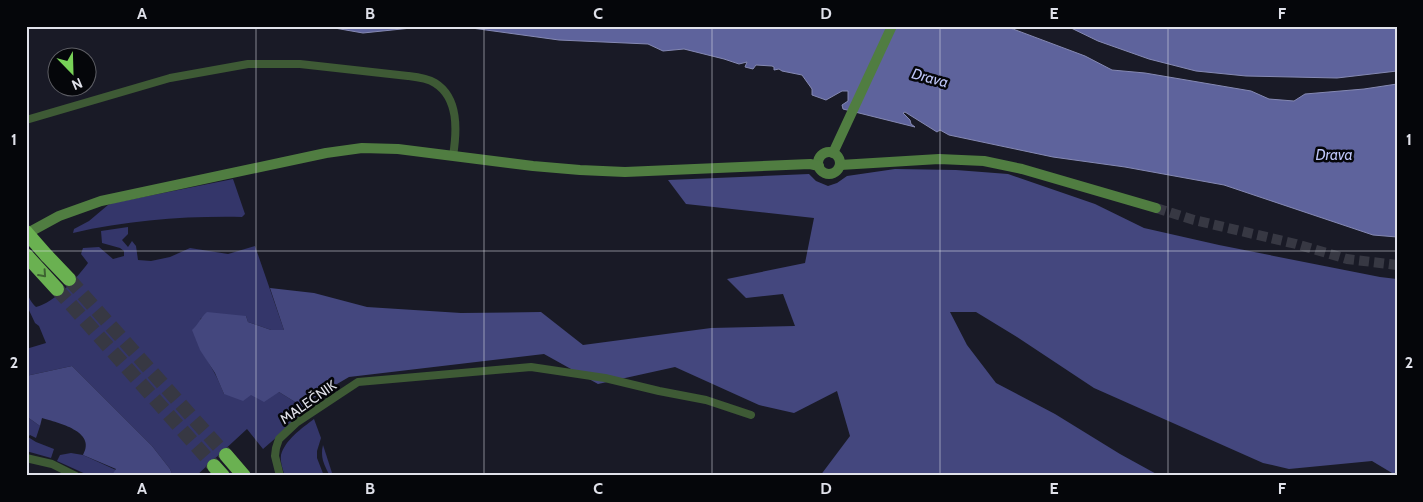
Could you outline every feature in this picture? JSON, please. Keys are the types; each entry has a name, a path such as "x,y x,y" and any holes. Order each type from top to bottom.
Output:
{"highway":[{"path":"26,233 69,279"},
{"path":"28,257 57,289"},
{"path":"226,456 241,473"}],"street":[{"path":"834,153 892,26"},
{"path":"26,120 170,78 248,64 300,64 399,75 435,83 450,98 454,111 453,156"},
{"path":"26,233 59,216 101,201 326,153 362,148 398,149 533,166 625,172 810,164 818,166 822,172 829,174 836,172 840,161 834,153 830,152 820,157 818,166"},
{"path":"840,165 938,159 984,161 1022,169 1156,208"},
{"name":"MALEČNIK","path":"280,476 275,456 279,439 296,423 358,382 531,367 605,378 659,392 706,400 751,415"},
{"path":"26,458 52,464 76,476"}],"shaded area":[{"path":"895,169 956,170 1008,174 1095,204 1144,228 1219,245 1397,279 1397,476 1372,461 1289,469 1263,463 1094,388 976,312 950,312 967,345 996,383 1055,414 1160,476 820,476 850,436 837,391 794,413 759,405 675,367 598,384 544,354 349,377 308,401 311,408 308,410 279,392 264,402 251,395 243,401 224,394 215,373 200,350 192,330 207,312 246,316 248,322 271,330 284,330 270,288 314,293 367,307 461,313 541,312 583,345 711,328 795,326 783,294 746,298 727,279 805,263 814,218 686,204 668,180 809,174 816,181 828,186 837,183 847,176"},
{"path":"233,179 245,214 242,217 158,220 115,225 73,233 74,229 89,221 113,203"},
{"path":"128,227 128,234 122,240 128,247 132,241 136,246 138,260 151,261 170,257 190,248 228,254 255,246 284,330 271,330 248,322 246,316 201,318 198,334 203,353 224,394 251,395 279,392 308,410 263,449 247,429 196,476 173,476 170,469 152,446 72,366 26,376 26,349 46,343 39,326 35,323 27,306 26,286 28,286 29,297 36,307 50,301 78,276 88,263 81,254 83,248 99,247 113,259 124,256 124,251 120,248 102,243 101,231"},
{"path":"72,366 152,446 170,469 173,476 111,476 116,469 83,455 86,447 85,440 74,429 42,418 40,426 26,416 26,376"},
{"path":"26,416 40,426 36,438 30,435 28,437 54,449 51,458 26,451"},
{"path":"314,419 321,438 317,458 324,476 285,476 281,455 286,444"},
{"path":"323,445 333,476 330,476 323,461"},
{"path":"71,453 83,455 116,470 111,476 90,476 57,461 60,455"}],"water":[{"path":"323,26 431,26 363,33"},
{"name":"Drava","path":"457,26 1005,26 1085,56 1112,70 1145,73 1251,91 1269,99 1294,101 1305,94 1397,84 1397,237 1373,235 1224,185 1125,167 1053,157 949,135 940,130 937,132 905,112 903,113 915,127 843,109 842,105 848,101 848,91 842,91 826,100 812,95 812,89 802,75 779,69 774,70 772,66 756,65 753,69 745,67 747,62 739,64 684,49 663,51 648,44 559,40"},
{"path":"1067,26 1397,26 1397,71 1337,78 1246,76 1196,71 1149,59 1098,41"}],"tunnel":[{"path":"1156,208 1194,220 1296,244 1347,259 1397,265"},
{"path":"69,279 226,455"},
{"path":"57,289 214,466"}]}
